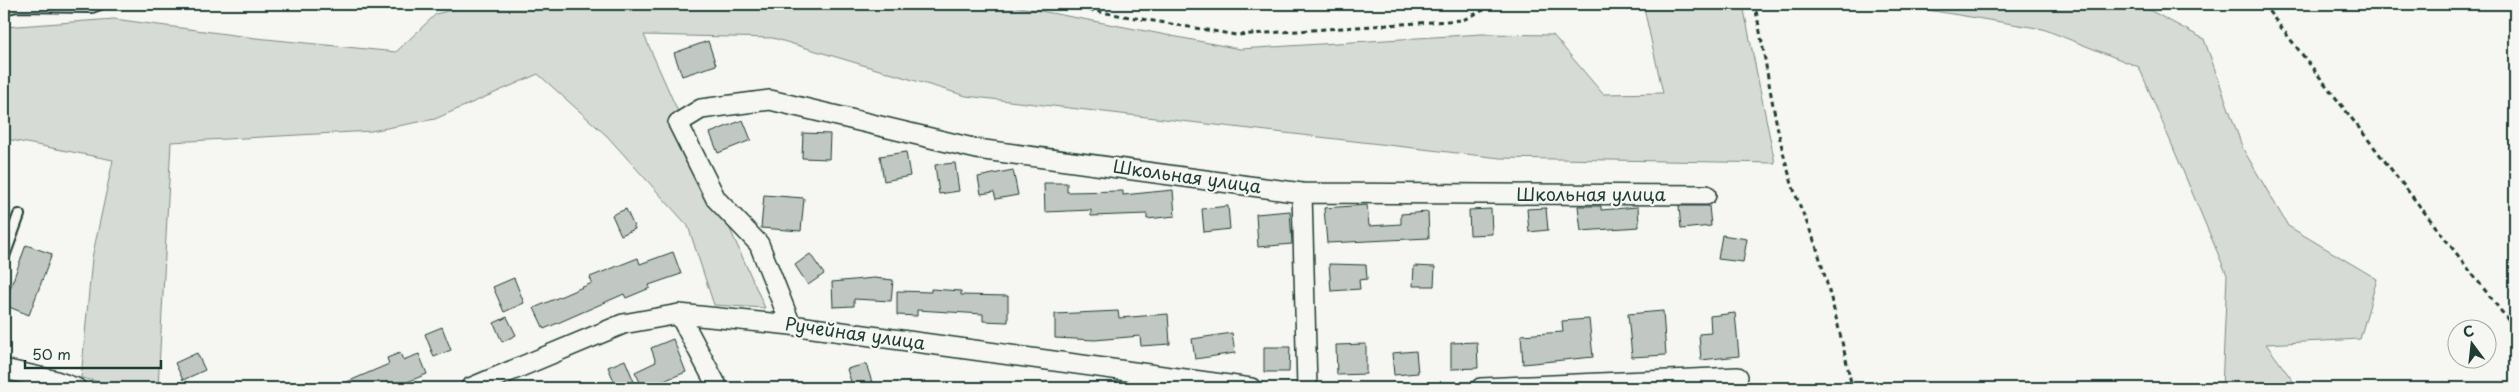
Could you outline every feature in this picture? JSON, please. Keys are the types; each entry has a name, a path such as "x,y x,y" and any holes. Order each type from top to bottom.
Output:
{"street":[{"name":"Школьная улица","path":"791,325 758,244 716,199 678,124 701,109 770,100 977,149 1302,193 1706,195"},
{"path":"1302,193 1307,388"},
{"path":"679,314 718,388"},
{"name":"Ручейная улица","path":"470,388 623,324 679,314 791,325 1251,388"},
{"path":"4,369 45,384 76,388"},
{"path":"1480,388 1738,377"}],"lane":[{"path":"4,10 17,6 92,7 100,4"},
{"path":"4,256 19,215"}],"path":[{"path":"308,4 322,7 370,7 381,4"},
{"path":"1053,4 1148,22 1236,35 1463,20 1496,4"},
{"path":"1752,4 1755,6 1764,48 1772,107 1790,178 1818,250 1846,355 1852,388"},
{"path":"2263,4 2515,330"}],"shaded area":[{"path":"473,4 1004,4 1240,49 1482,34 1553,35 1603,94 1663,93 1643,4 1726,4 1744,10 1775,163 1500,158 966,96 773,38 644,35 765,308 714,305 688,226 607,136 538,74 435,119 371,131 171,142 158,388 130,388 81,378 92,258 113,160 6,139 4,136 4,27 114,19 256,38 396,52 436,14"},
{"path":"1910,4 2138,4 2204,39 2243,149 2288,226 2377,279 2360,339 2266,344 2298,388 2222,388 2227,275 2139,67 2043,29 1922,9"}],"building":[{"path":"708,41 716,65 682,76 674,53"},
{"path":"743,120 751,140 718,153 710,133"},
{"path":"803,133 830,134 829,159 802,158"},
{"path":"906,152 910,176 884,181 880,156"},
{"path":"955,163 959,191 939,194 935,165"},
{"path":"1013,170 1018,195 996,199 994,192 981,194 978,177"},
{"path":"1044,183 1067,183 1067,192 1123,191 1123,195 1173,190 1175,216 1147,219 1147,214 1091,216 1091,210 1045,212"},
{"path":"764,195 804,198 801,231 761,228"},
{"path":"1367,205 1369,226 1401,224 1401,214 1428,212 1429,238 1327,243 1324,208"},
{"path":"1228,206 1230,229 1204,232 1202,209"},
{"path":"1578,206 1601,206 1601,210 1638,207 1639,227 1581,231"},
{"path":"1679,206 1709,206 1711,226 1681,229"},
{"path":"1546,208 1548,230 1529,232 1527,209"},
{"path":"626,209 635,229 621,235 612,215"},
{"path":"1491,209 1492,234 1470,235 1469,210"},
{"path":"1290,211 1292,244 1258,247 1256,214"},
{"path":"1722,235 1747,239 1743,262 1718,259"},
{"path":"26,245 52,254 29,315 4,305"},
{"path":"673,252 681,274 649,285 650,288 626,298 624,294 544,329 534,308 592,283 590,277 638,258 640,264"},
{"path":"810,254 824,274 808,285 795,265"},
{"path":"1329,264 1366,265 1367,279 1359,280 1360,289 1331,291"},
{"path":"1414,266 1435,267 1434,286 1413,286"},
{"path":"514,278 524,303 504,312 493,287"},
{"path":"874,278 893,280 891,301 854,299 854,306 833,307 832,282"},
{"path":"931,289 961,291 961,295 1008,296 1008,322 983,321 983,314 917,310 917,316 897,315 897,291 931,292"},
{"path":"1118,311 1119,318 1168,314 1170,344 1141,346 1140,336 1095,340 1055,338 1055,314"},
{"path":"1663,311 1666,355 1632,357 1628,314"},
{"path":"1735,313 1739,356 1701,360 1699,334 1711,333 1710,316"},
{"path":"507,317 516,335 502,342 494,323"},
{"path":"1589,319 1593,357 1523,364 1521,335 1563,332 1562,321"},
{"path":"442,327 451,350 434,357 425,334"},
{"path":"1232,333 1235,353 1195,359 1192,339"},
{"path":"673,339 686,372 658,383 660,388 643,388 635,372 656,362 651,348"},
{"path":"1477,342 1478,368 1451,369 1451,343"},
{"path":"1366,344 1366,374 1337,375 1336,345"},
{"path":"1264,347 1290,347 1289,372 1264,372"},
{"path":"1416,351 1418,373 1394,375 1392,353"},
{"path":"197,353 205,370 183,380 175,363"},
{"path":"400,353 403,360 419,354 427,374 392,388 333,388 389,364 387,358"},
{"path":"625,360 635,384 617,388 608,367"},
{"path":"866,364 874,388 853,388 847,369"}]}
